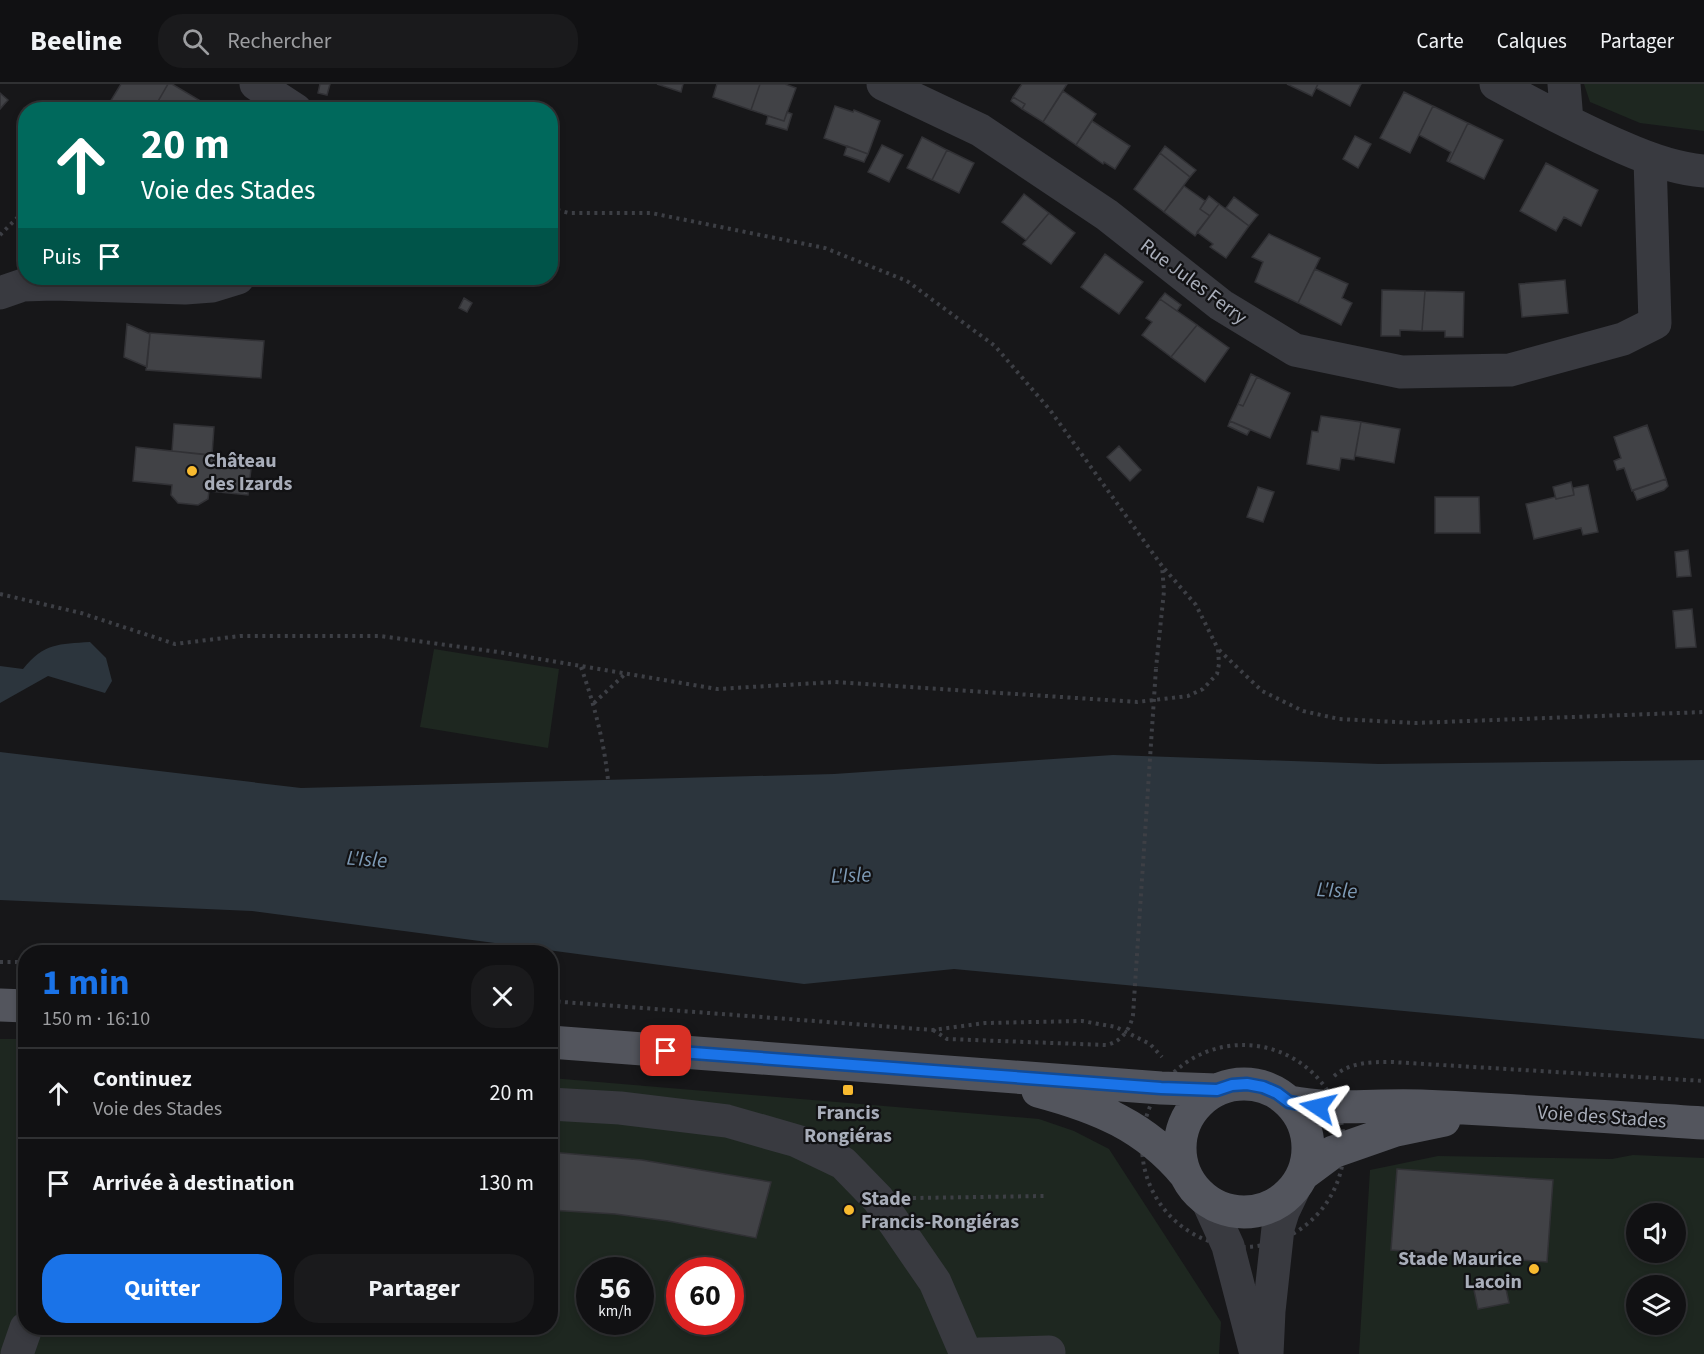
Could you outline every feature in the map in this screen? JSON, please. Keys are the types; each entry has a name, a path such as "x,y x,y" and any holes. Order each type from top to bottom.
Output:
{"main road":[{"path":"0,1005 18,1006"},
{"path":"558,1043 958,1072 1167,1072 1217,1090"},
{"path":"958,1072 1077,1102 1106,1114 1143,1133 1173,1160 1185,1174 1194,1190 1208,1202 1225,1210 1244,1213 1262,1210 1279,1202 1298,1182 1308,1156 1307,1136 1301,1118 1289,1102 1277,1093 1255,1085 1232,1085 1217,1090 1201,1101 1188,1116 1181,1135 1180,1155 1185,1174"},
{"name":"Voie des Stades","path":"1289,1102 1330,1097 1394,1105 1704,1123"},
{"name":"Voie des Stades","path":"1298,1182 1333,1152 1396,1130 1499,1110"}],"street":[{"path":"256,84 284,102"},
{"name":"Rue Jules Ferry","path":"883,84 980,130 1107,215 1221,305 1295,350 1401,372 1510,370 1623,339 1655,323 1650,159"},
{"path":"1496,84 1587,132 1650,159 1694,171 1704,171"},
{"path":"1564,84 1567,122"},
{"path":"0,293 23,285"},
{"path":"86,285 185,288 215,285"},
{"path":"558,1104 620,1108 727,1121 797,1141 843,1163 878,1199 935,1282 966,1354"},
{"path":"1268,1354 1269,1311 1276,1242 1283,1212 1298,1182"},
{"path":"1208,1202 1228,1246 1256,1354"},
{"path":"17,1354 24,1335"},
{"path":"980,1354 1049,1352"}],"path":[{"path":"558,210 569,213 651,213 814,245 907,281 995,345 1050,410 1162,566 1196,605 1218,649 1262,691 1303,711 1339,718 1415,723 1704,712"},
{"path":"0,234 18,217"},
{"path":"933,1030 947,1039 1106,1045 1113,1044 1131,1027 1156,668 1164,591 1162,566"},
{"path":"0,594 81,613 175,644 240,636 380,636 498,651 717,689 835,681 1137,702 1188,696 1203,689 1217,674 1218,649"},
{"path":"581,666 594,703 606,755 608,780"},
{"path":"594,703 624,674"},
{"path":"0,962 18,962"},
{"path":"558,1002 933,1030 985,1023 1082,1021 1116,1027 1150,1044 1167,1072"},
{"path":"1249,1045 1282,1053 1305,1066 1330,1097 1343,1129 1345,1148 1339,1178 1325,1206 1301,1229 1276,1242 1258,1246 1228,1246 1204,1240 1181,1227 1162,1208 1150,1188 1143,1161 1143,1133 1149,1106 1167,1072 1202,1053 1224,1046 1249,1045"},
{"path":"1330,1097 1342,1070 1360,1063 1392,1062 1704,1081"},
{"path":"878,1199 1044,1196"}],"shaded area":[{"path":"1584,84 1704,84 1704,131 1640,123 1590,102"},
{"path":"434,649 559,669 548,748 420,727"},
{"name":"Stade Francis-Rongiéras","path":"0,1039 18,1039 18,1335 558,1335 558,1079 1039,1119 1074,1131 1109,1149 1221,1322 1219,1354 0,1354"},
{"name":"Stade Maurice Lacoin","path":"1633,1155 1704,1158 1704,1354 1359,1354 1370,1170 1438,1156 1612,1159"}],"water":[{"path":"90,642 106,658 112,681 105,693 48,676 0,703 0,666 23,669 38,654 53,646"},
{"name":"L'Isle","path":"0,752 301,788 834,774 1113,755 1379,764 1704,760 1704,1039 954,969 804,984 558,951 558,945 509,945 252,911 0,900"}],"building":[{"path":"121,84 168,84 158,102 110,102"},
{"path":"168,84 172,84 202,102 158,102"},
{"path":"320,84 330,84 327,95 318,93"},
{"path":"657,84 683,84 681,92"},
{"path":"717,84 760,84 751,110 713,97"},
{"path":"760,84 785,84 796,88 784,121 751,110"},
{"path":"1022,84 1067,84 1043,122 1022,109 1025,104 1013,97"},
{"path":"1287,84 1318,84 1312,96"},
{"path":"1318,84 1361,84 1350,106 1316,88"},
{"path":"1063,91 1096,114 1076,145 1043,122"},
{"path":"1404,92 1433,106 1410,153 1380,138"},
{"path":"0,93 8,100 0,109"},
{"path":"1013,97 1025,104 1022,109 1011,101"},
{"path":"835,106 853,112 854,110 880,121 868,154 824,138"},
{"path":"1433,106 1468,123 1449,162 1447,161 1451,152 1419,135"},
{"path":"787,112 792,114 787,130 766,124 768,116 784,121"},
{"path":"1092,121 1130,146 1115,169 1104,162 1103,164 1076,145"},
{"path":"1468,123 1503,140 1484,179 1449,162"},
{"path":"1355,136 1371,144 1358,168 1343,159"},
{"path":"922,137 947,150 932,180 907,168"},
{"path":"882,145 903,155 889,182 868,172"},
{"path":"847,146 868,154 864,162 844,155"},
{"path":"1165,146 1196,170 1190,177 1160,153"},
{"path":"947,150 974,163 959,193 932,180"},
{"path":"1160,153 1190,177 1164,212 1134,189"},
{"path":"1546,163 1598,190 1581,226 1564,217 1556,231 1520,211"},
{"path":"1184,186 1205,201 1200,209 1210,216 1195,236 1164,212"},
{"path":"1024,194 1049,213 1026,240 1002,222"},
{"path":"1209,196 1219,204 1210,216 1200,209"},
{"path":"1234,197 1258,215 1249,226 1226,208"},
{"path":"1219,204 1249,226 1226,258 1210,247 1213,244 1197,232"},
{"path":"1049,213 1075,233 1051,264 1023,244"},
{"path":"1269,234 1320,258 1298,303 1255,282 1263,262 1252,257"},
{"path":"1105,254 1143,282 1119,314 1081,287"},
{"path":"1315,269 1348,284 1342,298 1352,303 1341,325 1298,303"},
{"path":"1565,280 1568,313 1522,317 1519,284"},
{"path":"1382,290 1425,291 1422,331 1400,330 1400,336 1381,336"},
{"path":"1425,291 1464,292 1463,337 1445,337 1445,331 1422,331"},
{"path":"1165,293 1181,305 1177,311 1160,299"},
{"path":"464,298 472,303 467,312 459,308"},
{"path":"1160,299 1197,325 1171,357 1142,335 1152,322 1146,318"},
{"path":"127,324 150,334 147,367 124,357"},
{"path":"1197,325 1229,348 1205,382 1171,357"},
{"path":"150,333 264,341 261,378 146,370"},
{"path":"1251,374 1257,377 1243,406 1238,404"},
{"path":"1257,377 1290,393 1270,438 1230,421 1238,404 1243,406"},
{"path":"1321,416 1361,422 1354,460 1341,458 1339,470 1307,464 1312,431 1318,432"},
{"path":"1230,421 1250,430 1247,435 1228,426"},
{"path":"1361,422 1400,429 1394,463 1355,456"},
{"path":"174,424 214,427 212,455 172,451"},
{"path":"1647,425 1666,479 1632,491 1624,468 1617,470 1614,461 1621,458 1614,437"},
{"path":"1119,446 1141,470 1130,481 1107,457"},
{"name":"Château des Izards","path":"136,447 252,460 248,495 209,491 208,499 198,505 178,503 171,495 172,485 133,481"},
{"path":"1666,479 1668,486 1664,490 1637,500 1633,490"},
{"path":"1571,482 1574,495 1556,499 1553,487"},
{"path":"1588,485 1598,532 1583,535 1581,528 1534,539 1526,504 1574,495 1573,488"},
{"path":"1258,487 1274,492 1263,522 1247,517"},
{"path":"1435,497 1479,497 1480,533 1435,533"},
{"path":"1688,550 1691,576 1677,577 1675,552"},
{"path":"1692,609 1696,647 1676,648 1673,611"},
{"path":"558,1153 642,1160 771,1182 756,1238 668,1221 615,1214 558,1210"},
{"path":"1397,1169 1553,1180 1547,1262 1391,1250"},
{"path":"1505,1284 1509,1303 1478,1309 1474,1290"}],"place":[{"name":"Château des Izards","path":"192,471"},
{"name":"Francis Rongiéras","path":"848,1090"},
{"name":"Stade Francis-Rongiéras","path":"849,1210"},
{"name":"Stade Maurice Lacoin","path":"1534,1269"}],"route":[{"path":"666,1051 1161,1088 1217,1090 1232,1085 1247,1084 1277,1093 1289,1102 1318,1107"}]}
